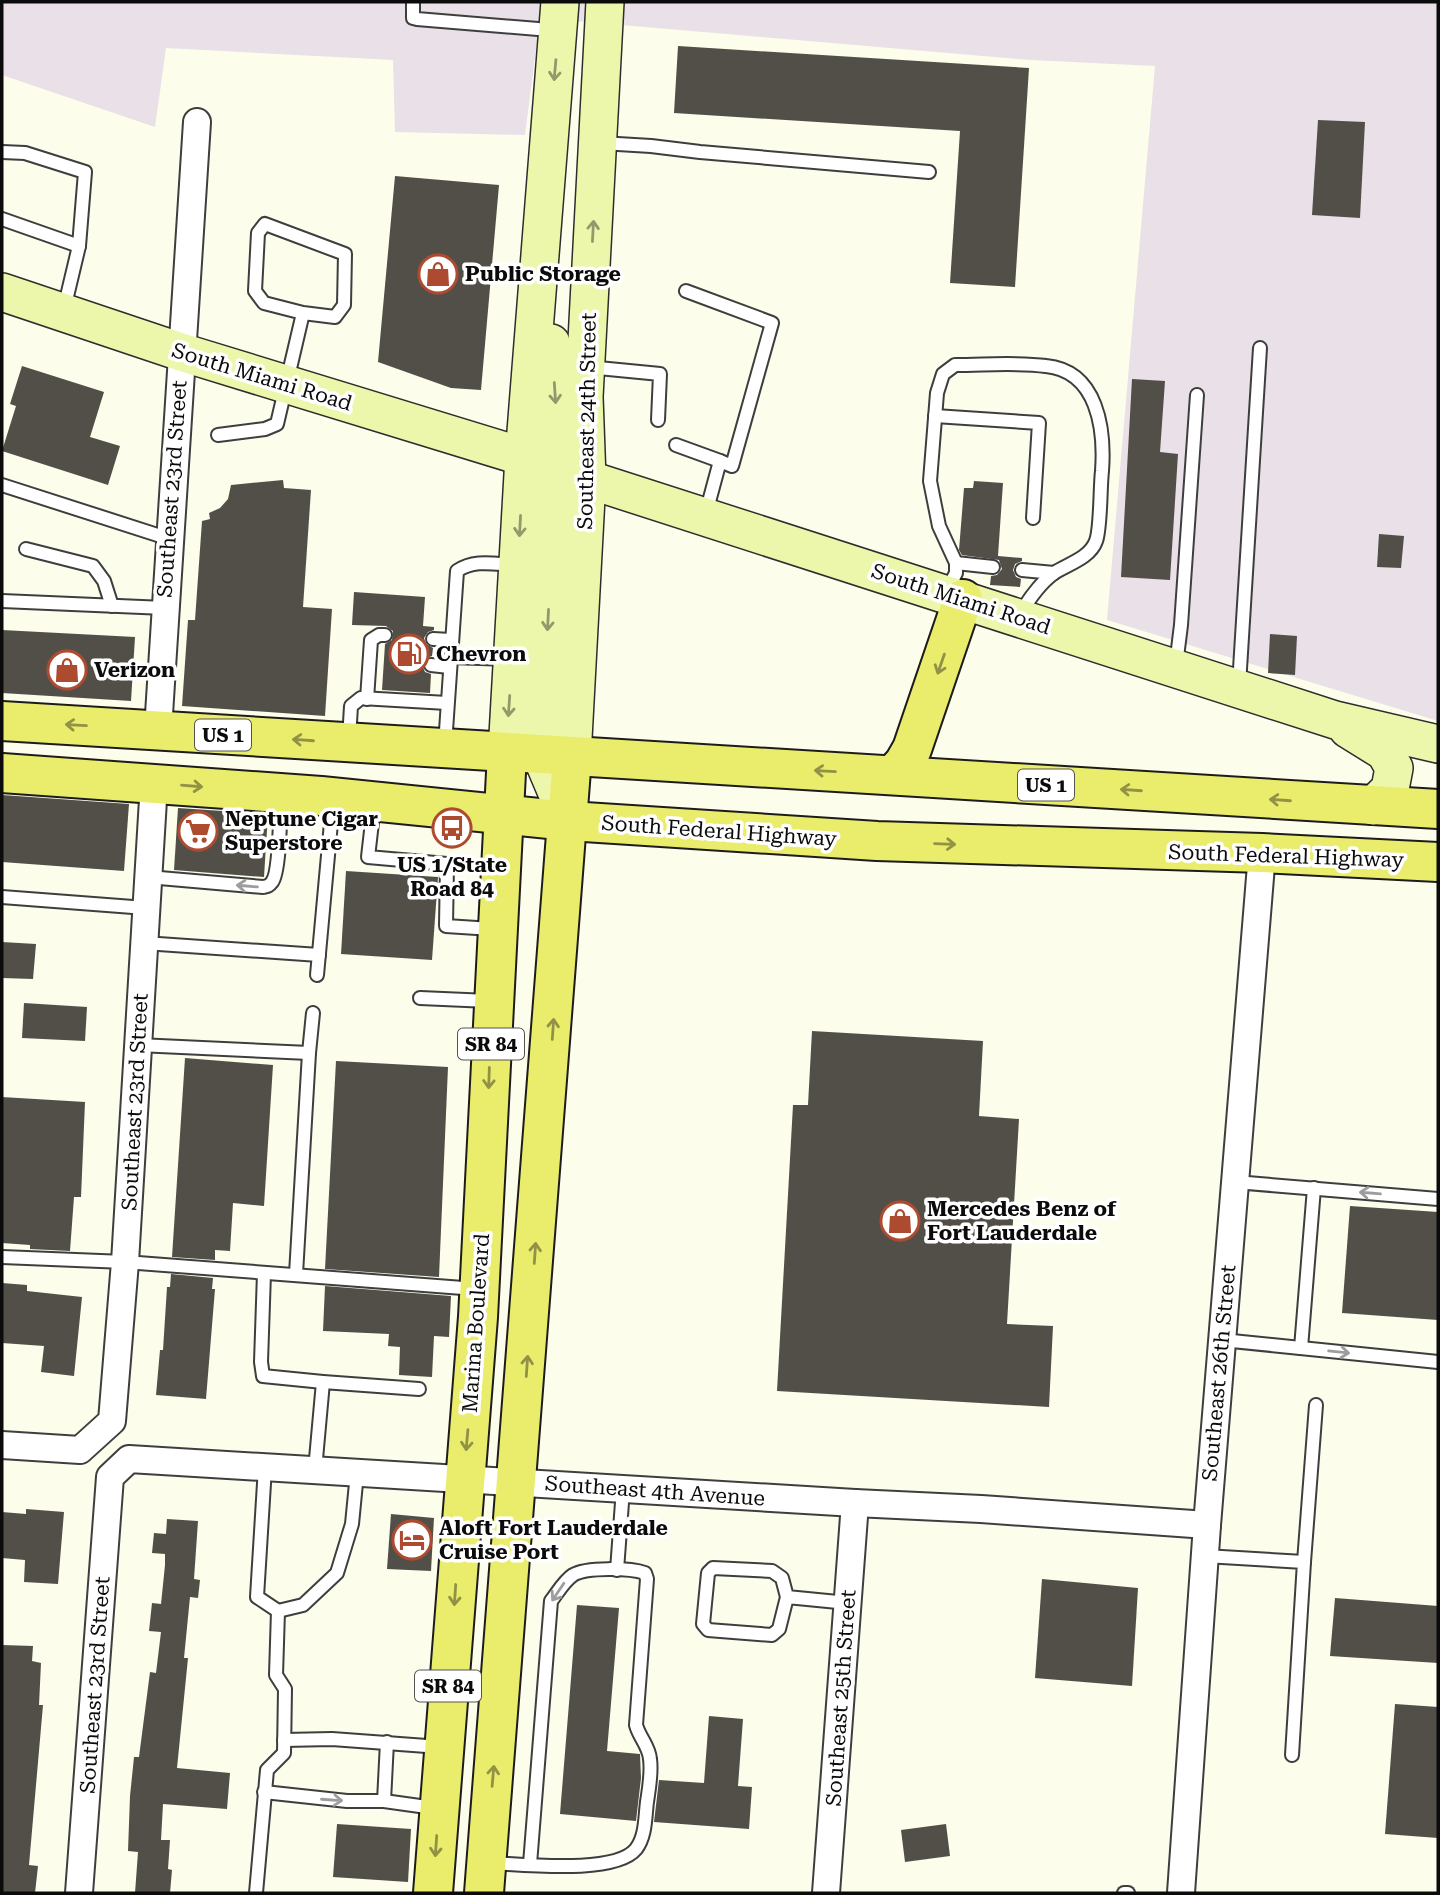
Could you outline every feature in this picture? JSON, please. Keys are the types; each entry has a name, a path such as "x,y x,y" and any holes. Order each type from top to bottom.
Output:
{"main road":[{"path":"893,775 912,749 955,585"},
{"name":"US 1","path":"2,721 1438,809"},
{"name":"Marina Boulevard","path":"433,1893 480,1289 502,815 540,755"},
{"name":"SR 84","path":"485,1878 569,821 540,755"},
{"name":"South Federal Highway","path":"2,773 334,797 569,821 877,841 1262,853 1438,862"},
{"path":"1262,853 1281,836 1304,826 1373,806"}],"street":[{"name":"Southeast 24th Street","path":"540,755 587,479 584,397 603,12"},
{"path":"524,457 547,161 549,15"},
{"name":"Southeast 23rd Street","path":"158,730 197,122"},
{"path":"547,161 572,165 583,161 597,143"},
{"path":"540,755 557,419 542,227"},
{"name":"South Miami Road","path":"2,292 181,352 524,457"},
{"name":"SR 84","path":"524,457 512,660 540,755"},
{"name":"South Miami Road","path":"587,479 705,516 955,585 1018,617 1335,720 1438,744"},
{"name":"South Miami Road","path":"1335,720 1385,752 1394,768 1390,789 1373,806"},
{"name":"Southeast 23rd Street","path":"2,1445 80,1450 112,1421 125,1262 154,783"},
{"name":"Southeast 26th Street","path":"1181,1893 1207,1525 1262,853"},
{"name":"Southeast 4th Avenue","path":"110,1477 129,1459 855,1503 981,1508 1207,1525"},
{"name":"Southeast 23rd Street","path":"79,1893 110,1477"},
{"name":"Southeast 25th Street","path":"827,1893 855,1503"}],"lane":[{"path":"413,2 413,18 416,19 549,15"},
{"path":"597,143 929,173"},
{"path":"2,152 25,153 86,172 79,246 63,313"},
{"path":"2,219 79,246"},
{"path":"265,224 345,254 344,305 340,311 335,317 303,313 264,303 255,291 258,233 265,224"},
{"path":"676,445 732,466 772,323 686,291"},
{"path":"218,435 265,429 277,424 303,313"},
{"path":"1239,689 1260,348"},
{"path":"993,567 955,585 930,481 937,393 943,374 955,365 1048,366 1074,374 1092,395 1100,418 1103,450 1096,542 1084,555 1054,573 1037,590 1018,617"},
{"path":"586,367 660,374 658,420"},
{"path":"1176,668 1197,395"},
{"path":"935,416 1039,423 1032,518"},
{"path":"705,516 720,461"},
{"path":"2,485 170,539"},
{"path":"26,549 93,566 104,581 112,606"},
{"path":"444,749 457,571 476,562 517,565"},
{"path":"1022,570 1054,573"},
{"path":"2,601 165,608"},
{"path":"368,699 372,640 379,635 385,635"},
{"path":"433,639 451,640"},
{"path":"431,665 512,660"},
{"path":"370,662 384,662"},
{"path":"349,743 351,706 361,698 447,703"},
{"path":"148,877 269,886 274,880 277,866 281,793"},
{"path":"317,975 334,797"},
{"path":"374,802 368,857 447,864 446,926 496,930"},
{"path":"2,897 146,908"},
{"path":"144,943 319,955"},
{"path":"420,998 493,1001"},
{"path":"296,1274 313,1013"},
{"path":"138,1045 309,1053"},
{"path":"1235,1182 1438,1199"},
{"path":"1301,1348 1314,1188"},
{"path":"2,1257 125,1262 480,1289"},
{"path":"264,1273 261,1362 264,1376 419,1389"},
{"path":"1222,1340 1438,1362"},
{"path":"316,1470 323,1382"},
{"path":"1292,1755 1316,1405"},
{"path":"265,1467 257,1597 278,1611 303,1605 337,1573 352,1524 356,1473"},
{"path":"617,1570 623,1489"},
{"path":"1205,1556 1304,1562"},
{"path":"713,1568 772,1572 782,1578 787,1597 779,1629 772,1635 708,1630 703,1624 708,1573 713,1568"},
{"path":"485,1878 530,1864 599,1864 627,1857 637,1848 643,1832 650,1757 636,1725 647,1579 645,1573 617,1570 576,1573 565,1582 551,1601 530,1864"},
{"path":"787,1597 848,1603"},
{"path":"256,1893 267,1770 273,1761 284,1753 285,1689 275,1675 278,1611"},
{"path":"284,1740 387,1742 444,1747"},
{"path":"384,1801 387,1742"},
{"path":"264,1792 348,1801 384,1801 439,1809"}],"shaded area":[{"path":"2,2 1438,2 1438,721 1107,620 1155,66 1031,60 540,18 525,135 395,132 393,60 166,48 155,127 2,75"}],"building":[{"path":"678,46 1029,68 1015,287 950,283 960,131 674,113"},
{"path":"1318,120 1365,122 1360,218 1312,215"},
{"name":"Public Storage","path":"395,176 499,185 481,390 451,388 378,362"},
{"path":"22,366 104,392 90,437 120,446 108,485 2,451 16,406 10,404"},
{"path":"1132,379 1165,381 1160,452 1178,454 1170,580 1121,577"},
{"path":"283,480 284,488 311,490 303,607 332,609 325,716 182,706 188,620 195,620 202,521 210,519 209,513 220,508 228,499 231,485"},
{"path":"974,481 1003,483 998,556 1022,558 1013,570 1016,577 1021,579 1020,587 990,585 991,576 997,575 1002,569 999,560 962,555 959,550 964,488 973,488"},
{"path":"1379,534 1404,536 1401,568 1377,567"},
{"path":"354,592 425,597 423,626 434,627 424,638 426,644 433,648 432,656 424,659 422,665 425,672 431,674 430,693 382,690 385,644 392,640 393,631 386,626 352,625"},
{"path":"2,630 135,637 131,701 2,693"},
{"path":"1270,634 1297,636 1295,675 1268,673"},
{"path":"2,795 129,804 124,871 2,862"},
{"path":"178,808 268,814 264,877 174,870"},
{"path":"346,871 438,877 432,960 341,954"},
{"path":"2,942 36,944 33,979 2,978"},
{"path":"24,1003 87,1007 85,1041 22,1038"},
{"name":"Mercedes Benz of Fort Lauderdale","path":"812,1031 983,1041 979,1116 1019,1119 1007,1324 1053,1326 1049,1407 777,1391 793,1105 808,1105"},
{"path":"185,1058 273,1065 264,1206 233,1203 230,1251 215,1250 215,1260 172,1257"},
{"path":"336,1061 448,1067 439,1277 325,1269"},
{"path":"2,1097 85,1102 81,1197 74,1197 70,1251 30,1249 30,1245 2,1243"},
{"path":"1350,1206 1438,1212 1438,1320 1342,1313"},
{"path":"171,1274 213,1278 212,1289 215,1289 206,1399 156,1395 160,1350 163,1350 167,1287 170,1287"},
{"path":"2,1283 27,1285 27,1291 82,1297 74,1376 41,1372 44,1346 2,1343"},
{"path":"325,1286 451,1296 449,1337 434,1336 432,1377 399,1375 400,1347 388,1346 389,1334 323,1331"},
{"path":"26,1509 64,1512 58,1584 24,1582 25,1560 2,1558 2,1512 26,1514"},
{"path":"391,1514 434,1518 431,1571 387,1569"},
{"path":"167,1519 198,1521 194,1579 200,1580 198,1598 190,1597 184,1658 188,1658 177,1768 230,1773 227,1809 163,1804 161,1840 170,1840 170,1893 135,1893 138,1852 128,1851 130,1796 134,1757 139,1757 150,1672 156,1673 161,1632 149,1631 152,1603 161,1604 165,1565 165,1554 152,1553 154,1533 166,1534"},
{"path":"1042,1579 1138,1588 1132,1686 1035,1678"},
{"path":"1335,1598 1438,1606 1438,1663 1330,1656"},
{"path":"577,1605 619,1608 607,1751 640,1754 641,1778 636,1821 560,1814"},
{"path":"2,1645 33,1646 32,1661 41,1663 39,1705 43,1705 29,1865 38,1866 35,1893 2,1893"},
{"path":"1395,1704 1438,1707 1438,1838 1385,1834"},
{"path":"709,1716 743,1719 738,1786 752,1787 749,1829 654,1822 659,1780 704,1783"},
{"path":"337,1824 411,1829 408,1882 333,1877"},
{"path":"946,1824 950,1856 905,1862 901,1830"}],"place":[{"name":"Public Storage","path":"438,274"},
{"name":"Chevron","path":"409,654"},
{"name":"Verizon","path":"67,670"},
{"name":"US 1/State Road 84","path":"452,828"},
{"name":"Neptune Cigar Superstore","path":"198,831"},
{"name":"Mercedes Benz of Fort Lauderdale","path":"900,1221"},
{"name":"Aloft Fort Lauderdale Cruise Port","path":"412,1540"}]}
